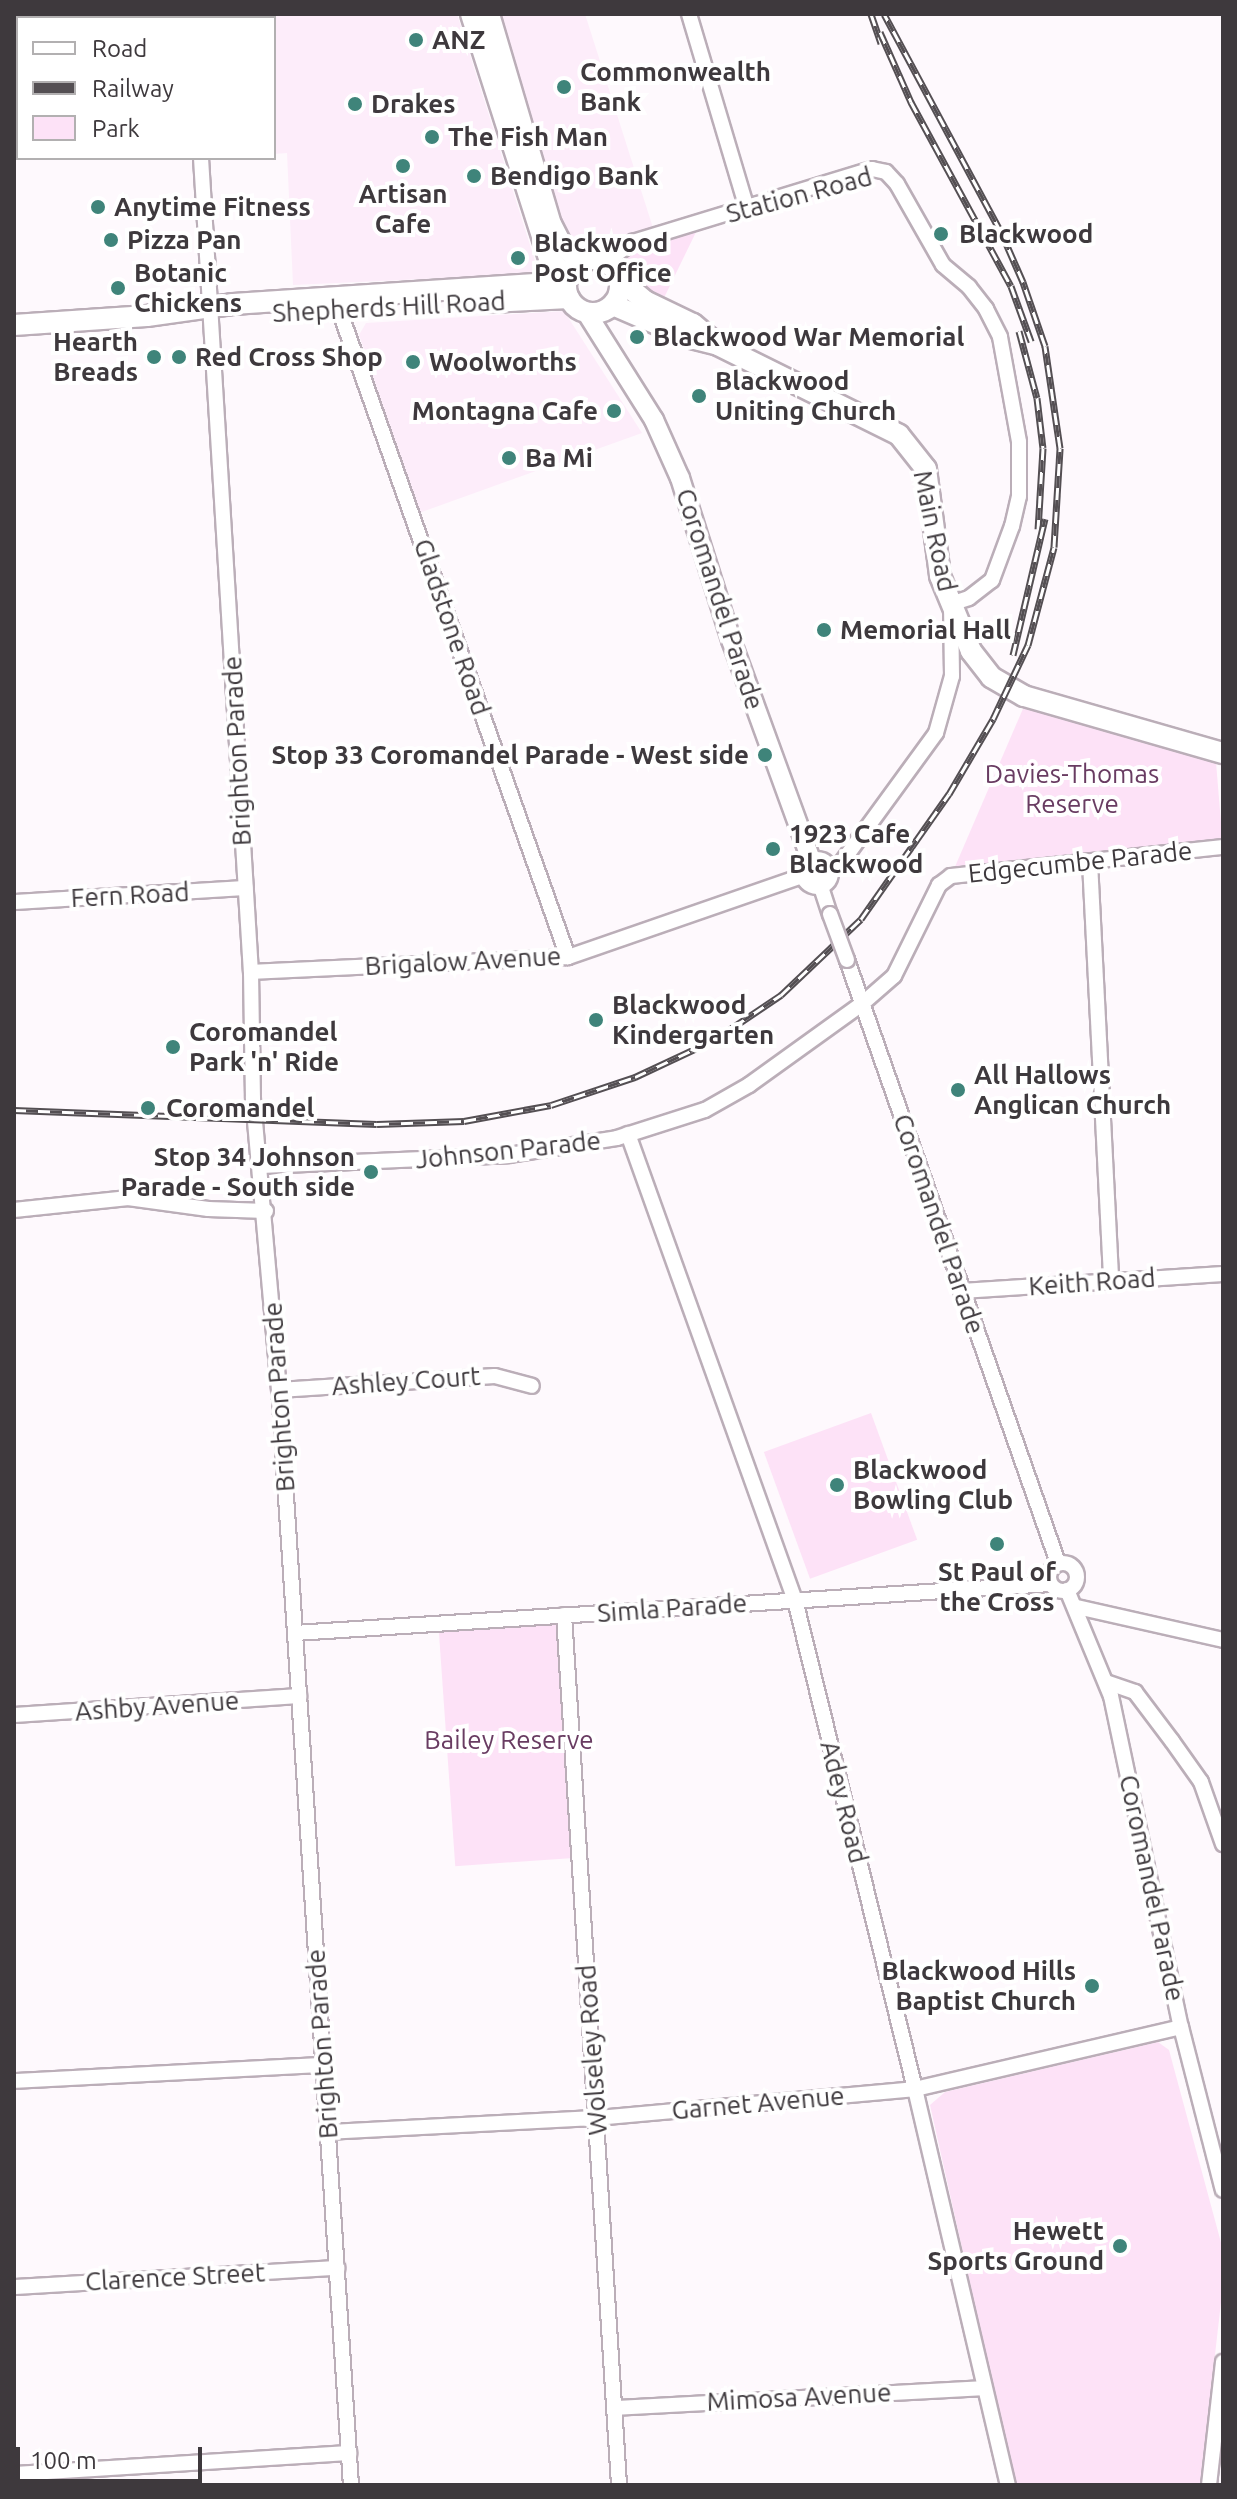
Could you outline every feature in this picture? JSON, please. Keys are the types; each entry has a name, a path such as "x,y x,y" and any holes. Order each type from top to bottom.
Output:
{"main road":[{"path":"471,14 549,259 570,280"},
{"path":"489,14 570,280 586,312 599,313 612,306 620,293 620,280 606,262 593,258 570,280"},
{"path":"526,286 549,259"},
{"name":"Shepherds Hill Road","path":"14,325 211,310 232,304 337,304 570,280"},
{"name":"Shepherds Hill Road","path":"337,304 570,280"},
{"name":"Main Road","path":"620,280 645,301 693,324 718,345"},
{"name":"Main Road","path":"612,306 687,337 718,345 886,428 914,450 928,479 937,561 951,604 971,651 989,675 1008,689 1223,753"}],"street":[{"path":"14,16 51,14"},
{"path":"689,14 747,209"},
{"name":"Brighton Parade","path":"201,160 251,972 253,1099 266,1211 279,1390 351,2485"},
{"name":"Station Road","path":"606,262 633,242 872,169 886,172 897,184 943,265 969,287 986,309 1000,337 1015,417 1021,467 1012,526 992,580 969,598 951,604"},
{"name":"Gladstone Road","path":"337,304 568,957"},
{"path":"607,345 612,306"},
{"name":"Coromandel Parade","path":"586,312 654,420 680,478 731,640 817,873 1058,1563"},
{"path":"817,873 839,866 936,733 952,676 951,604"},
{"name":"Edgecumbe Parade","path":"863,1003 894,976 939,885 951,876 1223,847"},
{"path":"1090,862 1111,1281"},
{"name":"Brigalow Avenue","path":"251,972 568,957 817,873"},
{"name":"Fern Road","path":"14,902 246,888"},
{"name":"Johnson Parade","path":"261,1166 509,1155 628,1134 705,1110 749,1085 863,1003"},
{"name":"Adey Road","path":"628,1134 795,1600 1008,2485"},
{"path":"14,1210 128,1198 230,1211 266,1211"},
{"name":"Keith Road","path":"961,1291 1223,1274"},
{"name":"Ashley Court","path":"279,1390 495,1376 532,1386"},
{"path":"1058,1563 1068,1564 1077,1575 1075,1584 1067,1590 1058,1590 1050,1584 1049,1571 1058,1563"},
{"name":"Simla Parade","path":"295,1633 1050,1584"},
{"name":"Coromandel Parade","path":"1067,1590 1114,1688 1181,2027 1223,2190"},
{"path":"1077,1607 1223,1640"},
{"name":"Wolseley Road","path":"564,1615 619,2485"},
{"path":"1114,1688 1135,1692 1201,1782 1223,1844"},
{"name":"Ashby Avenue","path":"14,1715 299,1696"},
{"name":"Garnet Avenue","path":"328,2132 597,2118 915,2089 1181,2027"},
{"path":"14,2081 323,2065"},
{"name":"Clarence Street","path":"14,2287 337,2268"},
{"path":"1209,2485 1223,2362"},
{"name":"Mimosa Avenue","path":"615,2408 983,2388"},
{"path":"14,2474 349,2453"}],"shaded area":[{"path":"457,14 537,267 530,274 293,285 287,153 276,154 276,16 230,16"},
{"path":"501,14 585,14 654,231 580,255 565,244"},
{"path":"564,311 642,433 419,513 359,335 366,323"}],"green space":[{"path":"697,230 662,302 634,280 622,262 621,257 634,247"},
{"name":"Davies-Thomas Reserve","path":"1028,697 1215,750 1223,847 951,876"},
{"name":"Blackwood Bowling Club","path":"871,1413 917,1540 810,1579 764,1452"},
{"name":"Bailey Reserve","path":"564,1615 581,1857 455,1866 438,1624"},
{"path":"1158,2042 1169,2050 1223,2250 1223,2285 1200,2485 1015,2485 930,2105 945,2092"}],"railway":[{"path":"871,14 881,43"},
{"path":"14,1110 377,1124 464,1121 551,1105 635,1077 714,1040 781,995 861,919 949,794 993,719 1028,645 1054,547 1060,448 1045,346 1023,282 1001,232 884,14"},
{"path":"880,32 911,102 1011,286 1031,341"},
{"path":"1019,331 1037,398 1043,448 1038,529"},
{"path":"1013,655 1045,519"}],"place":[{"name":"ANZ","path":"416,40"},
{"name":"Commonwealth Bank","path":"564,87"},
{"name":"Drakes","path":"355,104"},
{"name":"The Fish Man","path":"432,137"},
{"name":"Artisan Cafe","path":"403,166"},
{"name":"Bendigo Bank","path":"474,176"},
{"name":"Anytime Fitness","path":"98,207"},
{"name":"Blackwood","path":"941,234"},
{"name":"Pizza Pan","path":"111,240"},
{"name":"Blackwood Post Office","path":"518,258"},
{"name":"Botanic Chickens","path":"118,288"},
{"name":"Blackwood War Memorial","path":"637,337"},
{"name":"Hearth Breads","path":"154,357"},
{"name":"Red Cross Shop","path":"179,357"},
{"name":"Woolworths","path":"413,362"},
{"name":"Blackwood Uniting Church","path":"699,396"},
{"name":"Montagna Cafe","path":"614,411"},
{"name":"Ba Mi","path":"509,458"},
{"name":"Memorial Hall","path":"824,630"},
{"name":"Stop 33 Coromandel Parade - West side","path":"765,755"},
{"name":"1923 Cafe Blackwood","path":"773,849"},
{"name":"Blackwood Kindergarten","path":"596,1020"},
{"name":"Coromandel Park 'n' Ride","path":"173,1047"},
{"name":"All Hallows Anglican Church","path":"958,1090"},
{"name":"Coromandel","path":"148,1108"},
{"name":"Stop 34 Johnson Parade - South side","path":"371,1172"},
{"name":"Blackwood Bowling Club","path":"837,1485"},
{"name":"St Paul of the Cross","path":"997,1544"},
{"name":"Blackwood Hills Baptist Church","path":"1092,1986"},
{"name":"Hewett Sports Ground","path":"1120,2246"}]}
